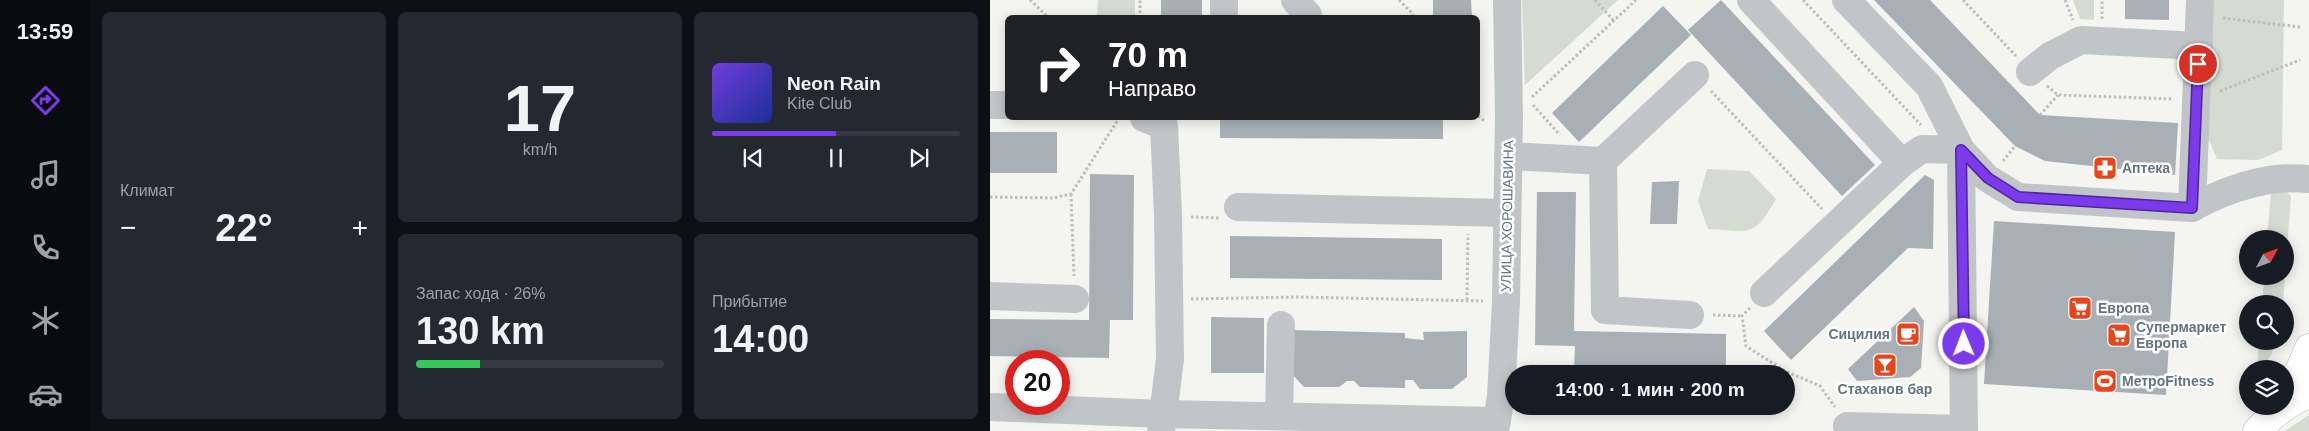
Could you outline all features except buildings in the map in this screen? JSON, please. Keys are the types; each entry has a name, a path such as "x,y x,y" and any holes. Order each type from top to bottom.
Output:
{"main road":[{"path":"2294,379 2309,348"},
{"path":"2268,418 2296,398 2309,394"}],"street":[{"path":"1224,0 1224,15"},
{"name":"УЛИЦА ХОРОШАВИНА","path":"1502,411 1509,118 1507,0"},
{"path":"1752,0 1902,163"},
{"path":"1846,0 1929,86 1961,150 1988,178 2018,197 2192,208 2208,199 2249,186 2278,179 2309,179"},
{"path":"2192,208 2200,8"},
{"path":"2030,72 2050,56 2081,40 2199,46"},
{"path":"1508,156 1593,160 1695,75"},
{"path":"990,105 1005,105"},
{"path":"1158,120 1168,215 1170,359 1162,423"},
{"path":"1764,293 1902,163 1922,149 1961,150"},
{"path":"1847,426 1964,430 1961,150"},
{"path":"1593,160 1605,310 1690,315"},
{"path":"1238,207 1506,213"},
{"path":"990,296 1075,299"},
{"path":"1279,416 1281,325"},
{"path":"990,407 1162,423 1279,416 1502,411"}],"path":[{"path":"1030,0 1046,15"},
{"path":"1140,0 1140,15"},
{"path":"1399,0 1413,15"},
{"path":"1595,0 1614,21"},
{"path":"1593,160 1529,100 1614,21 1631,2 1636,0"},
{"path":"1803,0 1921,126"},
{"path":"1963,0 2030,72 2058,95 2197,100 2300,60"},
{"path":"2200,8 2300,27"},
{"path":"1695,75 1837,225"},
{"path":"2040,115 2058,95"},
{"path":"1075,299 1071,194 1118,120"},
{"path":"990,197 1054,198 1071,194"},
{"path":"1168,215 1225,218 1238,207"},
{"path":"1467,300 1468,212"},
{"path":"1690,315 1742,316 1764,293"},
{"path":"1168,299 1297,297 1506,301"},
{"path":"1742,316 1746,346 1785,371 1820,386 1847,426"}],"shaded area":[{"path":"1098,0 1135,0 1135,15 1097,15"},
{"path":"1522,0 1618,0 1525,85"},
{"path":"2073,0 2094,0 2094,20 2080,19"},
{"path":"2213,0 2284,0 2282,150 2258,160 2217,159 2208,138"},
{"path":"1707,169 1749,171 1776,199 1762,221 1749,230 1708,229 1698,201"},
{"path":"2284,189 2291,196 2288,230 2268,230 2271,191"},
{"path":"2263,285 2284,285 2284,295 2263,295"},
{"path":"2258,350 2273,350 2268,360 2258,360"},
{"path":"2309,415 2309,431 2285,431"}],"place":[{"name":"Аптека","path":"2105,168"},
{"name":"Европа","path":"2080,308"},
{"name":"Сицилия","path":"1908,334"},
{"name":"Супермаркет Европа","path":"2119,335"},
{"name":"Стаханов бар","path":"1885,365"},
{"name":"МетроFitness","path":"2105,381"}],"route":[{"path":"1964,344 1961,150 1988,178 2018,197 2192,208 2198,64"}]}
